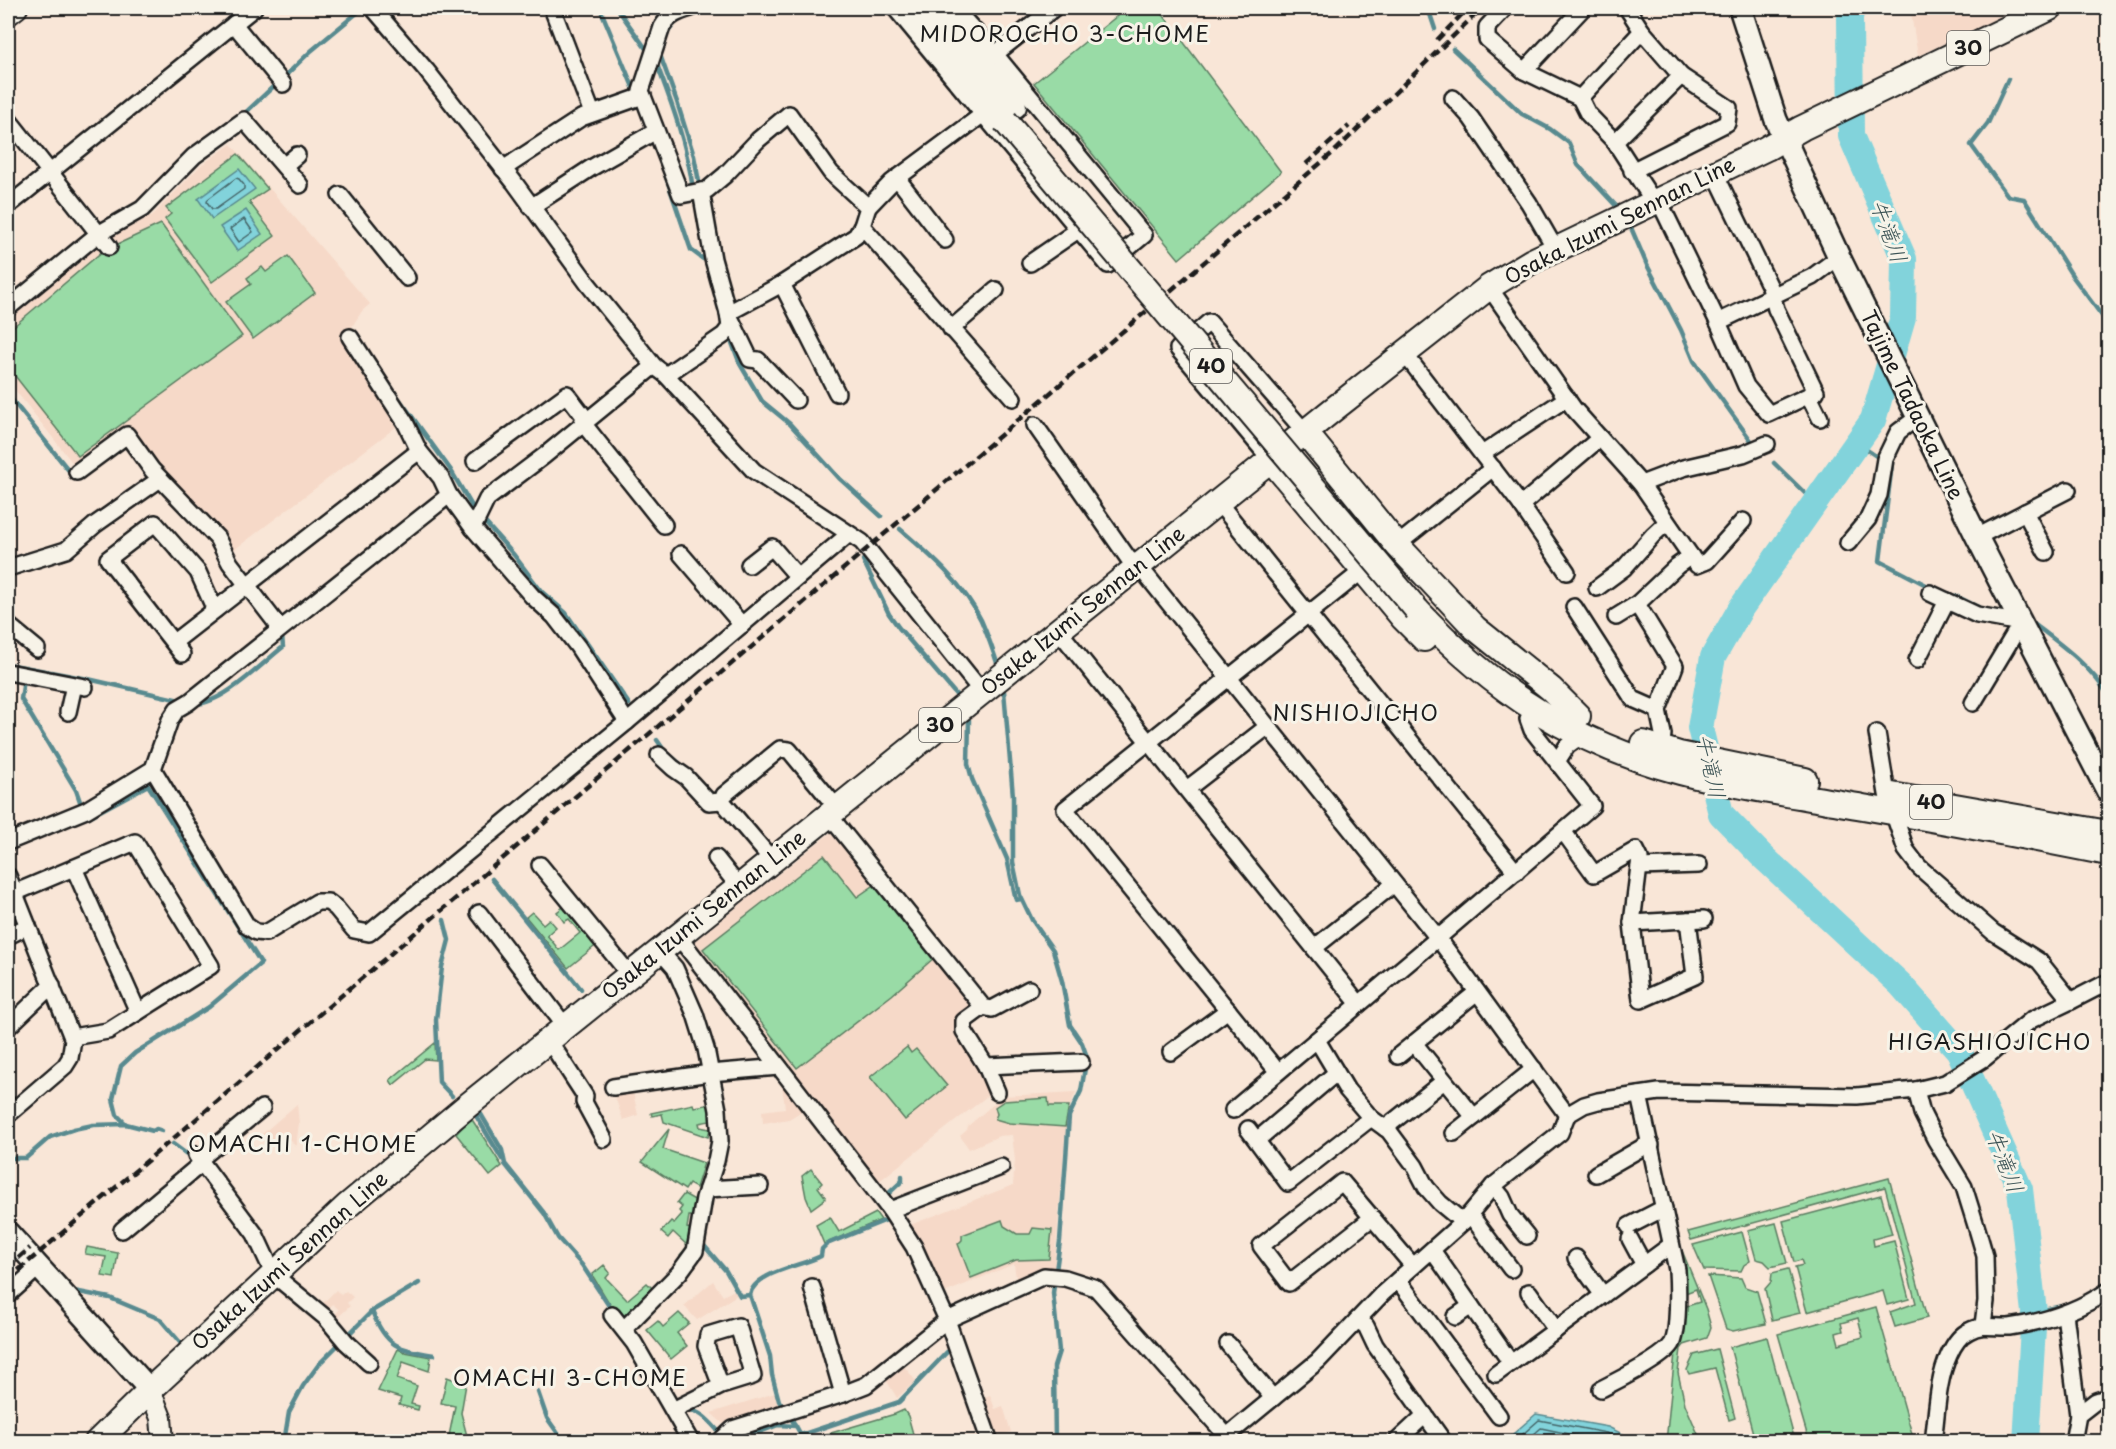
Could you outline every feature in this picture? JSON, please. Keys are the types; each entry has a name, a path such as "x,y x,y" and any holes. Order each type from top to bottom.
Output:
{"main road":[{"name":"40","path":"910,8 1011,116 1423,605 1446,620 1508,674 1538,694 1576,727 1674,759 1756,779 1890,803 2109,833"},
{"name":"40","path":"935,8 1011,116"},
{"name":"Tajime Tadaoka Line","path":"1740,8 1776,120 1839,257 1977,537 2109,792"},
{"name":"Osaka Izumi Sennan Line","path":"97,1442 347,1206 556,1032 1489,287 1556,249 2050,8"},
{"path":"1305,432 1397,545 1475,628 1551,689 1576,727"},
{"path":"1271,460 1402,618 1448,662 1491,696 1528,719 1576,727"},
{"name":"40","path":"1890,803 2109,853"},
{"path":"8,1233 150,1390"}],"street":[{"path":"8,15 17,8"},
{"path":"8,206 254,8"},
{"path":"373,8 426,70 514,183 588,284 660,371 754,471 862,542 982,692"},
{"path":"552,8 592,113"},
{"path":"691,8 666,13 641,91 681,195 707,189 725,175 758,140 789,114 831,173 868,207"},
{"path":"895,8 1108,265 1144,235 995,54 954,8"},
{"path":"1505,8 1487,27 1487,39 1524,71 1581,98 1588,114 1615,142 1632,171 1663,209 1718,322 1746,386 1769,414 1816,392 1776,309 1770,286 1715,173"},
{"path":"1524,71 1583,8"},
{"path":"1627,8 1642,31 1681,76 1729,108 1727,123 1632,171"},
{"path":"995,54 1049,9"},
{"path":"234,24 283,84"},
{"path":"1581,98 1642,31"},
{"path":"1615,142 1681,76"},
{"path":"503,169 580,118 642,96"},
{"path":"1453,98 1476,113 1499,148 1556,249"},
{"path":"473,528 487,499 544,456 584,421 856,236 868,207 897,178 982,115"},
{"path":"8,119 109,247"},
{"path":"8,308 98,234 142,209 194,156 244,120 300,185"},
{"path":"531,207 591,168 656,131"},
{"path":"284,166 297,155"},
{"path":"897,178 945,240"},
{"path":"696,192 714,259 727,325 750,359 758,360 796,400"},
{"path":"340,195 407,278"},
{"path":"862,226 1013,398"},
{"path":"1030,263 1078,230"},
{"path":"1718,322 1812,277 1839,257"},
{"path":"783,284 837,393"},
{"path":"1489,287 1567,398 1641,484 1697,565 1707,561 1743,521"},
{"path":"951,329 996,290"},
{"path":"1271,460 1178,349 1209,322 1305,432"},
{"path":"350,337 405,422 419,451 441,478 449,495 473,528 532,596 554,616 578,647 627,722"},
{"path":"1404,353 1521,505 1567,572"},
{"path":"475,461 567,394 584,421 664,525"},
{"path":"1809,396 1820,418"},
{"path":"1482,454 1567,398"},
{"path":"1848,543 1868,519 1879,495 1885,459 1898,432 1918,417"},
{"path":"1035,425 1128,558 1139,566 1438,938 1568,1115"},
{"path":"77,472 127,435 160,478 217,538 230,563 280,628"},
{"path":"1521,505 1600,438"},
{"path":"1641,484 1683,468 1743,454 1767,444"},
{"path":"215,610 198,572 155,523 108,559 178,648 215,610 419,451"},
{"path":"1397,545 1493,468"},
{"path":"8,568 66,550 96,524 160,478"},
{"path":"1977,537 2068,490"},
{"path":"8,842 86,810 153,769 170,720 185,704 449,495"},
{"path":"1218,502 1516,872"},
{"path":"2025,512 2046,552"},
{"path":"1597,588 1624,568 1667,522"},
{"path":"153,769 248,926 256,932 266,933 317,902 328,902 354,930 369,933 627,722 849,534"},
{"path":"749,565 772,547 798,577"},
{"path":"681,554 742,625"},
{"path":"1616,617 1637,604 1677,566 1691,556"},
{"path":"1278,1072 1065,809 1362,571"},
{"path":"1930,593 1977,615 2021,623 1973,704"},
{"path":"1917,660 1947,600"},
{"path":"1637,604 1675,666 1658,710 1663,734 1674,759"},
{"path":"1574,607 1633,699 1658,710"},
{"path":"8,625 37,649"},
{"path":"1059,631 1359,1004"},
{"path":"8,672 79,686 68,712"},
{"path":"1233,1110 1592,806 1558,760 1532,730 1528,719"},
{"path":"1187,789 1267,727"},
{"path":"1558,760 1576,727"},
{"path":"1877,733 1890,803 1906,850 1919,867 1993,932 2039,961 2071,1001"},
{"path":"722,801 724,795 780,749 789,750 982,1007 992,1009 1029,989"},
{"path":"659,755 686,777 709,802 722,801"},
{"path":"722,801 772,860"},
{"path":"1563,831 1594,874 1636,850 1640,858 1632,923 1641,1000 1695,975 1696,919 1632,923"},
{"path":"14,893 135,842 211,966 108,1031 72,1037"},
{"path":"716,858 739,887"},
{"path":"1640,867 1699,864"},
{"path":"74,868 138,1012"},
{"path":"541,871 588,913 630,975"},
{"path":"8,876 72,1037 72,1049 65,1066 8,1115"},
{"path":"1314,948 1394,884"},
{"path":"479,913 556,1032 585,1096 584,1102 604,1138"},
{"path":"8,936 28,926"},
{"path":"678,936 890,1210 914,1247 947,1320 990,1442"},
{"path":"624,1329 679,1273 695,1251 707,1189 720,1141 718,1110 706,1049 675,969 660,951"},
{"path":"719,1442 733,1429 843,1395 866,1385 947,1320 1044,1276 1057,1277 1096,1288 1230,1439 1273,1398 1318,1362 1337,1331 1357,1320 1465,1219 1493,1186 1560,1133 1568,1115 1584,1105 1659,1092 1857,1096 1916,1090 1945,1083 1985,1058 2031,1020 2109,982"},
{"path":"8,1027 52,985"},
{"path":"1398,1056 1477,992"},
{"path":"982,1007 964,1021 964,1030 986,1066 997,1092"},
{"path":"1171,1052 1227,1010"},
{"path":"1317,1040 1347,1090 1371,1118 1385,1128 1400,1145 1426,1187 1440,1203 1465,1219 1475,1221 1511,1269"},
{"path":"1414,1043 1474,1117"},
{"path":"986,1066 1081,1062"},
{"path":"613,1087 710,1073 779,1067"},
{"path":"1454,1133 1534,1070"},
{"path":"1336,1073 1252,1134 1288,1183 1371,1118"},
{"path":"1385,1128 1444,1080"},
{"path":"1916,1090 1922,1113 1964,1187 1985,1256 1986,1301 1983,1325"},
{"path":"1601,1389 1665,1353 1673,1342 1678,1299 1677,1270 1639,1095"},
{"path":"122,1230 135,1212 262,1108"},
{"path":"1596,1174 1643,1147 1651,1145"},
{"path":"199,1159 255,1234 274,1275 330,1314 346,1342 366,1356"},
{"path":"890,1210 960,1190 980,1167 1000,1167"},
{"path":"1372,1218 1289,1283 1261,1245 1342,1182 1413,1266"},
{"path":"707,1189 760,1186"},
{"path":"1493,1186 1502,1197 1510,1215 1527,1236"},
{"path":"1644,1265 1629,1232 1664,1208"},
{"path":"1496,1374 1671,1245"},
{"path":"1432,1250 1511,1363"},
{"path":"1576,1258 1603,1296"},
{"path":"8,1294 39,1267"},
{"path":"1398,1280 1499,1416"},
{"path":"812,1287 843,1395"},
{"path":"1933,1442 1941,1383 1948,1356 1957,1341 1967,1331 1983,1325 2008,1327 2060,1315 2088,1304 2109,1291"},
{"path":"1529,1292 1556,1330"},
{"path":"1455,1317 1471,1306"},
{"path":"2060,1315 2078,1415 2073,1442"},
{"path":"612,1316 624,1329 691,1442"},
{"path":"1357,1320 1366,1326 1375,1345 1410,1382 1425,1414 1445,1434"},
{"path":"1228,1344 1273,1398"},
{"path":"673,1410 721,1386"},
{"path":"150,1390 161,1418 163,1442"},
{"path":"2078,1415 2096,1401 2109,1397"},
{"path":"1396,1442 1425,1414"}],"shaded area":[{"path":"1910,8 2018,8 1918,56"},
{"path":"231,144 370,304 362,311 344,339 386,404 396,427 230,553 127,428 75,466 8,381 8,321 108,237 152,216 200,166"},
{"path":"833,831 975,1003 958,1030 991,1093 878,1182 691,944"},
{"path":"781,1078 805,1109 789,1119 763,1123 762,1111 785,1108"},
{"path":"632,1088 638,1115 623,1120 613,1091"},
{"path":"1076,1092 1067,1114 1054,1272 1017,1284 1014,1264 942,1294 920,1240 910,1225 1013,1185 1015,1160 1012,1135 999,1136 969,1149 960,1136 968,1126 1003,1096"},
{"path":"297,1104 299,1123 296,1147 283,1131 266,1145 260,1136"},
{"path":"713,1281 723,1296 734,1290 737,1295 697,1320 684,1306"},
{"path":"336,1290 341,1295 346,1291 353,1297 347,1303 350,1306 334,1321 334,1316 339,1310 333,1304 328,1309 319,1307"},
{"path":"903,1365 916,1381 897,1398 885,1378"},
{"path":"775,1393 782,1409 727,1427 711,1413"},
{"path":"990,1395 995,1409 1003,1406 1011,1432 994,1438 981,1398"}],"green space":[{"path":"1127,8 1158,8 1281,172 1179,259 1034,83"},
{"path":"238,154 268,189 249,202 275,236 212,282 165,219 171,214 166,208"},
{"path":"161,224 242,336 78,456 8,367 8,331 103,251"},
{"path":"288,256 315,293 253,339 226,302 251,284 247,278 262,267 266,272"},
{"path":"824,855 857,897 876,884 935,957 892,995 797,1068 703,949"},
{"path":"567,904 599,943 568,968 526,917 532,912 543,924 549,919 556,927 547,935 559,950 580,933 569,919 564,922 557,912"},
{"path":"435,1043 436,1060 425,1059 393,1085 390,1080"},
{"path":"907,1047 911,1053 916,1049 947,1086 905,1120 870,1077"},
{"path":"1048,1098 1049,1106 1069,1106 1065,1127 1009,1123 995,1119 997,1114 995,1107 1004,1101"},
{"path":"693,1104 694,1107 712,1104 715,1120 699,1123 700,1127 710,1129 708,1137 664,1122 662,1114 652,1116 651,1113"},
{"path":"471,1118 502,1166 490,1176 456,1134"},
{"path":"669,1129 663,1149 704,1163 696,1188 689,1184 685,1190 642,1162"},
{"path":"811,1169 822,1183 818,1187 826,1198 811,1209 802,1176"},
{"path":"1889,1178 1927,1318 1895,1327 1890,1312 1916,1303 1885,1187 1691,1240 1688,1232"},
{"path":"684,1194 698,1202 696,1216 689,1216 687,1228 694,1229 692,1249 684,1259 680,1255 688,1246 673,1232 668,1238 661,1232 671,1221 674,1223 682,1214 679,1211 682,1207 677,1203"},
{"path":"1881,1195 1892,1234 1873,1239 1874,1246 1894,1241 1909,1299 1887,1305 1883,1291 1807,1312 1795,1267 1803,1265 1801,1260 1794,1262 1783,1221"},
{"path":"876,1213 881,1220 824,1244 816,1225 830,1217 839,1232"},
{"path":"1002,1220 1004,1226 1017,1234 1030,1234 1033,1228 1052,1230 1049,1259 1016,1260 971,1278 958,1244 962,1240 962,1235"},
{"path":"1776,1223 1787,1263 1770,1267 1764,1261 1756,1259 1748,1230"},
{"path":"1742,1232 1750,1261 1741,1271 1704,1270 1693,1245"},
{"path":"1676,1236 1711,1327 1707,1338 1684,1345 1681,1349 1678,1373 1685,1404 1701,1441 1666,1442 1675,1353 1679,1343 1684,1298 1687,1306 1700,1302 1696,1289 1683,1294"},
{"path":"87,1247 118,1253 114,1278 102,1276 106,1257 85,1254"},
{"path":"604,1265 610,1273 606,1278 627,1300 647,1283 655,1291 624,1320 611,1306 592,1275"},
{"path":"1788,1269 1800,1313 1772,1320 1765,1289 1771,1282 1772,1273"},
{"path":"1708,1276 1741,1278 1745,1287 1757,1291 1766,1324 1733,1331 1726,1329"},
{"path":"1876,1307 1914,1441 1809,1441 1778,1334","holes":["1858,1318 1863,1337 1839,1344 1836,1333 1843,1331 1841,1323"]},
{"path":"679,1313 689,1323 677,1333 687,1346 671,1359 647,1330 658,1321 663,1327"},
{"path":"1767,1337 1795,1441 1755,1441 1730,1347"},
{"path":"398,1349 431,1357 429,1371 403,1362 397,1379 417,1386 411,1404 419,1406 418,1410 399,1405 401,1398 378,1391"},
{"path":"1717,1349 1735,1418 1729,1420 1715,1368 1689,1374 1687,1370 1694,1355"},
{"path":"447,1377 466,1384 461,1413 467,1436 449,1436 455,1406 441,1403"},
{"path":"904,1410 915,1441 804,1441 895,1414"}],"water":[{"path":"239,169 255,189 212,219 198,199"},
{"path":"246,210 262,234 237,251 220,227"},
{"path":"1536,1414 1608,1427 1631,1438 1632,1441 1505,1441"}],"waterway":[{"path":"284,77 311,51 363,8"},
{"path":"600,8 635,92"},
{"path":"617,8 649,53"},
{"path":"1428,8 1435,29"},
{"name":"牛滝川","path":"1852,8 1850,18 1851,136 1904,259 1903,317 1873,420 1741,608 1713,657 1700,728 1721,814 1762,856 1900,984 1959,1051 2020,1189 2034,1312 2026,1442"},
{"path":"665,36 678,19"},
{"path":"1453,49 1522,114 1550,129 1569,143 1578,165 1618,208"},
{"path":"659,52 694,156 700,187"},
{"path":"656,62 683,141 693,189"},
{"path":"2008,79 1988,123 1971,145 2008,196 2024,199 2073,277 2108,324"},
{"path":"243,115 276,84"},
{"path":"496,171 507,186"},
{"path":"665,174 691,250 703,259 707,258"},
{"path":"1629,223 1694,361 1755,446"},
{"path":"8,285 15,294"},
{"path":"729,335 740,364 762,401 790,424 839,478 881,516"},
{"path":"390,386 450,469 476,513"},
{"path":"8,395 70,472 73,469"},
{"path":"1857,443 1876,456"},
{"path":"1774,463 1815,503"},
{"path":"1892,464 1880,561 1932,588"},
{"path":"482,519 514,555 542,592 566,613 629,704"},
{"path":"900,529 935,560 965,594 981,620 999,669"},
{"path":"863,560 889,614 958,697"},
{"path":"1948,595 1956,596 1984,610"},
{"path":"2034,624 2084,665 2108,695"},
{"path":"195,704 218,697 241,682 283,647 282,636"},
{"path":"8,664 184,701"},
{"path":"26,667 21,699 76,790 83,810"},
{"path":"1004,691 1013,796 1013,862 1020,895 1032,920 1053,950 1062,981 1070,1025 1082,1043 1087,1057 1081,1091 1069,1116 1060,1241 1053,1293 1059,1351 1054,1367 1055,1442"},
{"path":"969,720 968,764 972,779 1007,859 1016,900 1021,899"},
{"path":"657,740 664,750 685,768"},
{"path":"89,817 148,785 261,963 209,1007 135,1053 121,1066 113,1099 117,1115 126,1124"},
{"path":"492,879 581,989"},
{"path":"444,920 449,940 442,967 436,1020 439,1082 452,1096"},
{"path":"479,1111 502,1150 505,1164 544,1213 558,1238 582,1265 613,1312"},
{"path":"475,1114 502,1159"},
{"path":"8,1158 26,1158 50,1137 93,1125 126,1124 162,1131"},
{"path":"173,1144 192,1158"},
{"path":"888,1194 902,1181 902,1176"},
{"path":"744,1432 760,1432 778,1425 796,1426 779,1401 770,1356 750,1295 753,1287 769,1275 821,1256 822,1249 827,1244 889,1219 888,1217"},
{"path":"701,1242 726,1271 740,1296 750,1295"},
{"path":"284,1442 289,1412 303,1386 319,1364 372,1311 419,1283"},
{"path":"74,1291 110,1298 160,1319 184,1347"},
{"path":"2034,1312 2067,1305"},
{"path":"372,1311 383,1332 395,1344 411,1351 434,1355"},
{"path":"796,1426 801,1435 899,1402 947,1352"},
{"path":"538,1392 547,1418 564,1442"},
{"path":"686,1410 697,1412 722,1435"}],"railway":[{"path":"1437,40 1468,8"},
{"path":"8,1279 1336,150 1482,8"},
{"path":"1306,164 1349,126"},
{"path":"8,1267 30,1248"}],"district":[{"name":"MIDOROCHO 3-CHOME","path":"1065,34"},
{"name":"NISHIOJICHO","path":"1356,713"},
{"name":"HIGASHIOJICHO","path":"1990,1042"},
{"name":"OMACHI 1-CHOME","path":"303,1144"},
{"name":"OMACHI 3-CHOME","path":"570,1378"}]}
